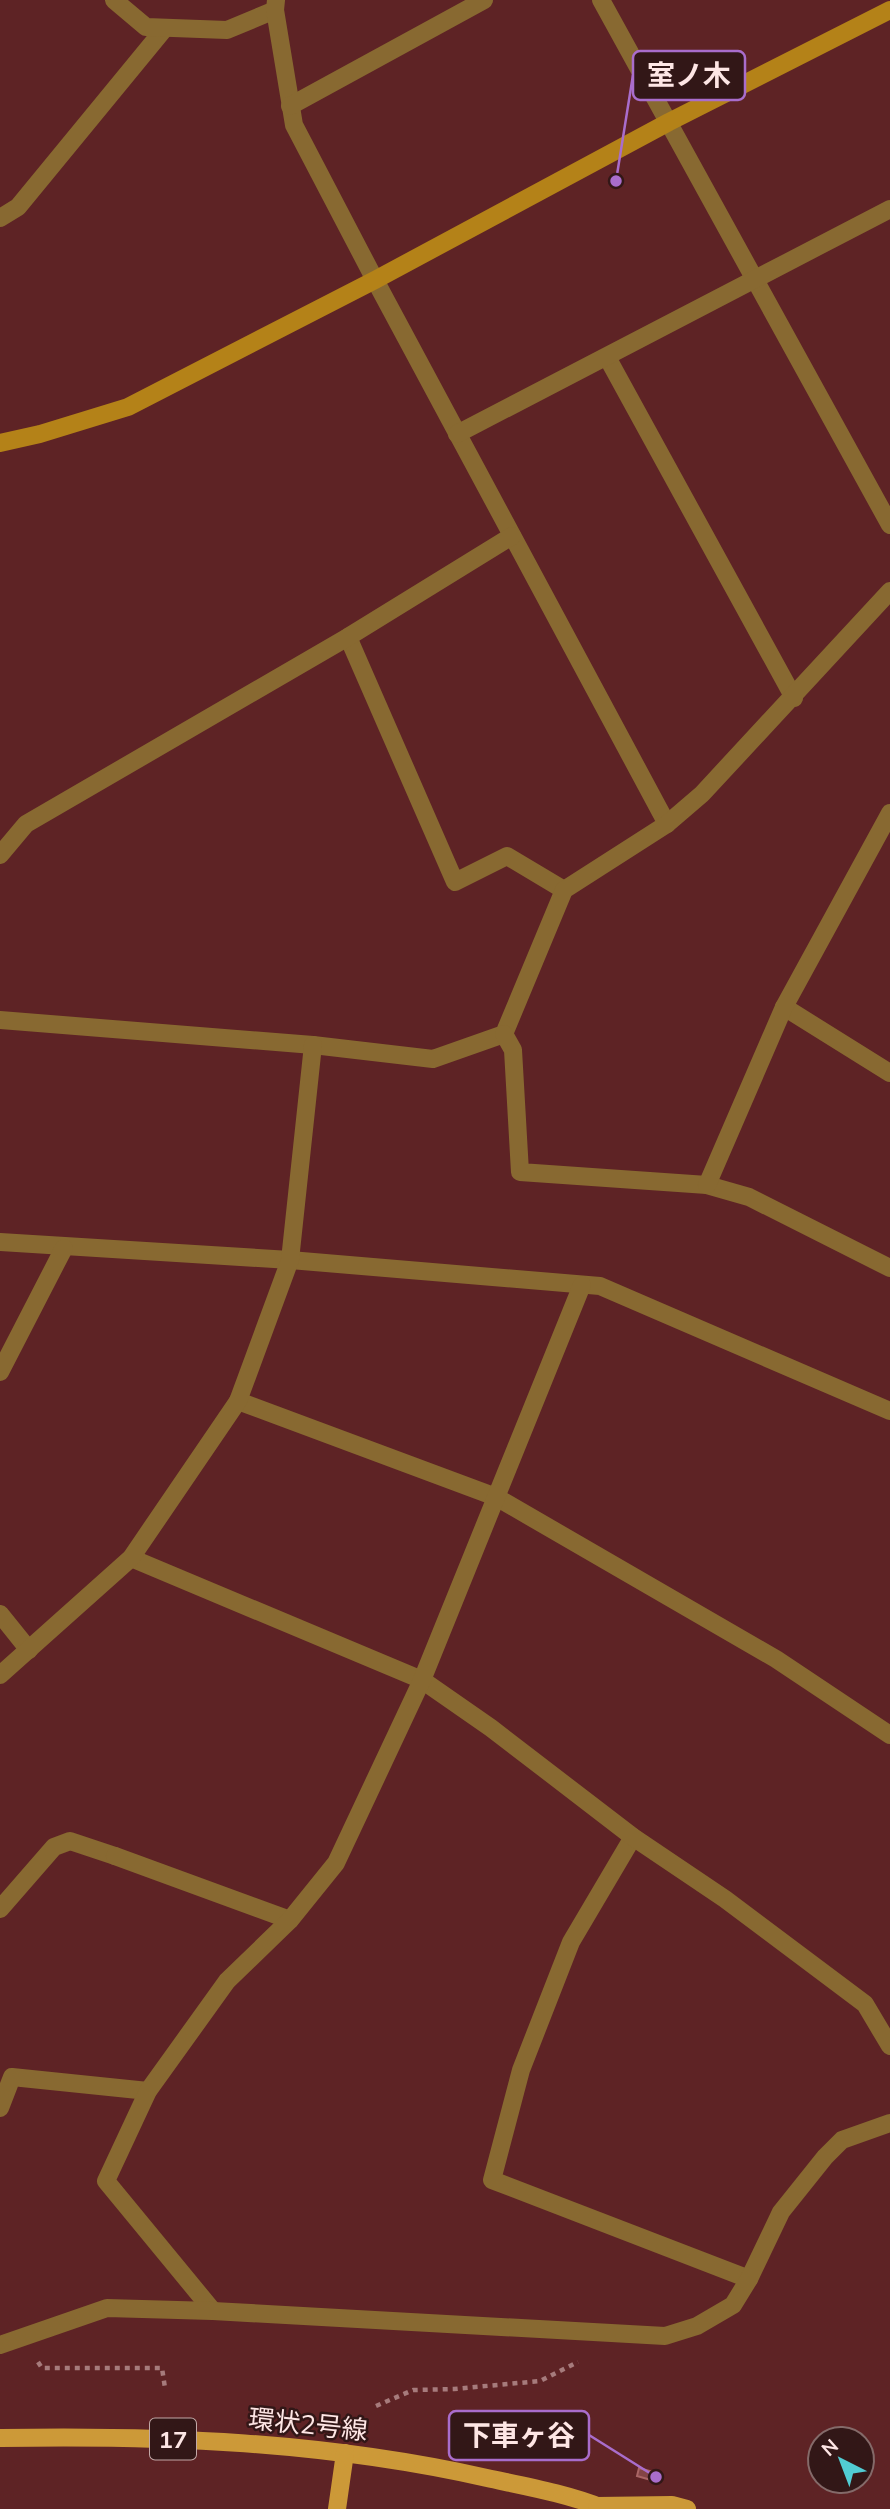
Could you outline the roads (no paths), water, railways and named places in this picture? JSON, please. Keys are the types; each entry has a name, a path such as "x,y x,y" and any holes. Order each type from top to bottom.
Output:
{"main road":[{"name":"環状2号線","path":"0,2438 143,2437 260,2444 435,2466 601,2507 672,2505 687,2509"},
{"path":"337,2509 345,2453"}],"street":[{"path":"114,0 146,27 227,30 276,5 294,125 667,824"},
{"path":"290,106 484,0"},
{"path":"601,0 890,525"},
{"path":"0,443 40,434 128,407 375,280 668,122 890,10"},
{"path":"0,218 18,207 165,28"},
{"path":"457,434 890,209"},
{"path":"607,357 794,698"},
{"path":"0,855 26,824 348,637 512,536"},
{"path":"0,1020 313,1045 433,1059 504,1034 564,890 667,824 702,794 890,592"},
{"path":"348,637 455,882 507,856 564,890"},
{"path":"707,1185 784,1007 890,813"},
{"path":"784,1007 890,1073"},
{"path":"504,1034 513,1050 520,1172 707,1185 749,1197 890,1268"},
{"path":"0,1675 131,1558 237,1401 290,1260 313,1045"},
{"path":"0,1242 290,1260 600,1286 890,1411"},
{"path":"0,1372 64,1248"},
{"path":"213,2311 106,2181 148,2091 227,1981 289,1920 336,1863 422,1680 582,1285"},
{"path":"237,1401 496,1497 776,1659 890,1735"},
{"path":"131,1558 422,1680 491,1728 633,1837 725,1899 865,2004 890,2046"},
{"path":"0,1614 29,1650"},
{"path":"633,1837 571,1942 521,2070 492,2180 749,2279"},
{"path":"0,1909 54,1847 70,1841 289,1920"},
{"path":"0,2108 12,2077 148,2091"},
{"path":"0,2345 107,2308 213,2311 665,2336 697,2326 733,2305 749,2279 780,2212 825,2157 842,2140 890,2123"}],"place":[{"name":"室ノ木","path":"616,181"},
{"name":"下車ヶ谷","path":"656,2477"}]}
